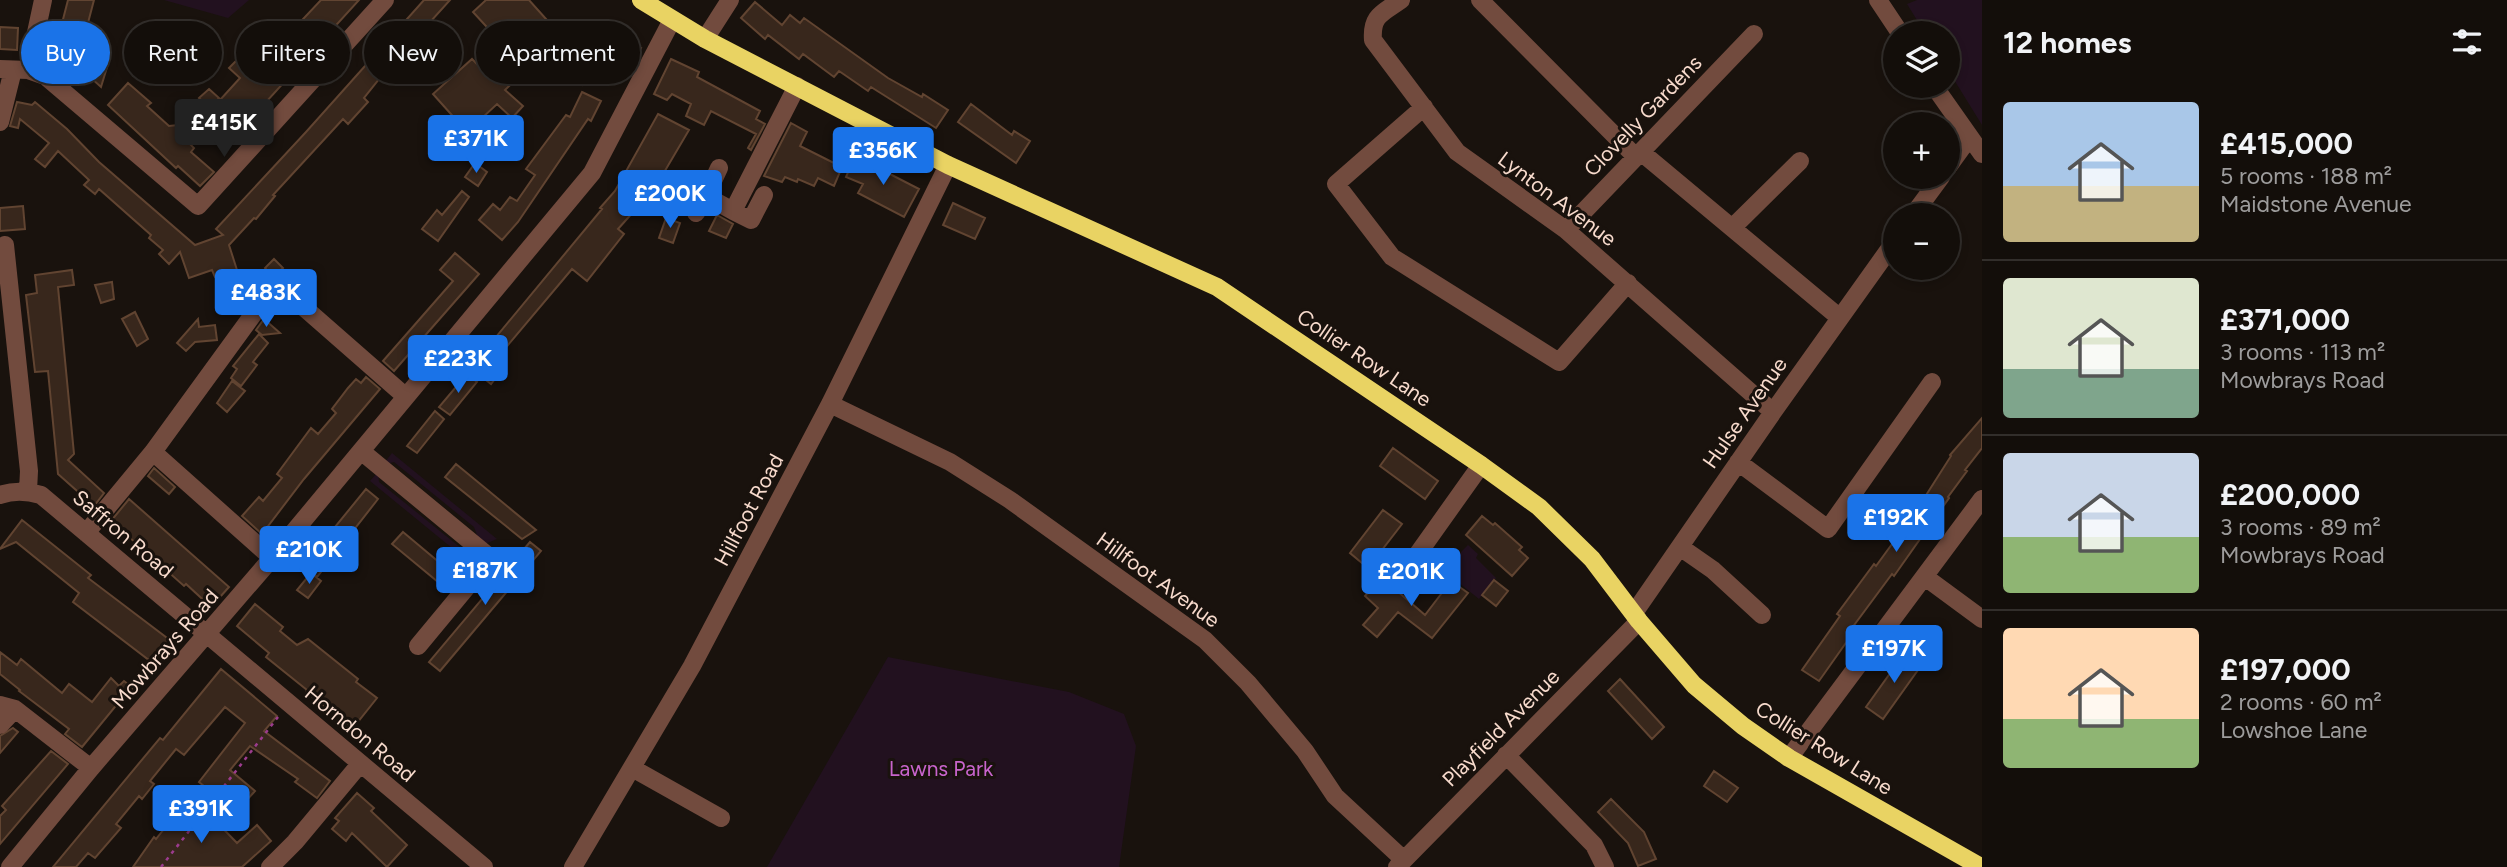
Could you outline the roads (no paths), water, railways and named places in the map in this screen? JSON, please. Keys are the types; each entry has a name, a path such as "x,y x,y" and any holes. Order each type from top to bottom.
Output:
{"main road":[{"name":"Collier Row Lane","path":"641,0 705,39 948,165 1217,287 1539,507 1592,559 1636,617 1694,685 1743,726 1789,758 1981,867"}],"street":[{"path":"0,122 14,70 43,0"},
{"path":"14,70 45,76 198,206 385,0"},
{"path":"705,39 730,0"},
{"name":"Lynton Avenue","path":"1401,0 1375,19 1372,26 1373,40 1457,152 1566,229 1773,412"},
{"path":"1480,0 1639,154 1840,318"},
{"path":"1878,0 1892,21"},
{"name":"Mowbrays Road","path":"10,867 91,768 208,635 593,173 672,20"},
{"name":"Clovelly Gardens","path":"1566,229 1754,34"},
{"path":"733,211 797,86"},
{"path":"1942,98 1982,154"},
{"path":"1423,107 1336,184 1392,257 1559,362 1628,283"},
{"path":"1960,150 1969,138"},
{"path":"1732,228 1800,161"},
{"name":"Hillfoot Road","path":"573,867 692,666 830,404 948,165"},
{"path":"696,213 719,168"},
{"path":"706,196 733,211 747,228 764,195"},
{"path":"0,495 28,491 29,471 3,252"},
{"name":"Hulse Avenue","path":"1636,617 1738,462 1883,258"},
{"path":"86,533 153,452 275,283 405,396"},
{"path":"1738,462 1828,530 1932,382"},
{"name":"Hillfoot Avenue","path":"830,404 950,462 1010,500 1205,640 1248,683 1305,751 1335,796 1400,864"},
{"path":"361,451 487,555 476,576 418,646"},
{"path":"153,452 272,558"},
{"path":"1412,562 1481,465"},
{"name":"Saffron Road","path":"28,491 41,495 208,635"},
{"path":"1789,758 1982,499"},
{"path":"1680,547 1713,570 1762,615"},
{"path":"1925,577 1982,619"},
{"name":"Playfield Avenue","path":"1400,864 1636,617"},
{"name":"Horndon Road","path":"208,635 484,867"},
{"path":"0,725 7,707 91,768"},
{"path":"1506,755 1594,845 1605,867"},
{"path":"270,867 295,842 360,764"},
{"path":"632,768 721,818"}],"park label":[{"name":"Lawns Park","path":"941,769"}]}
